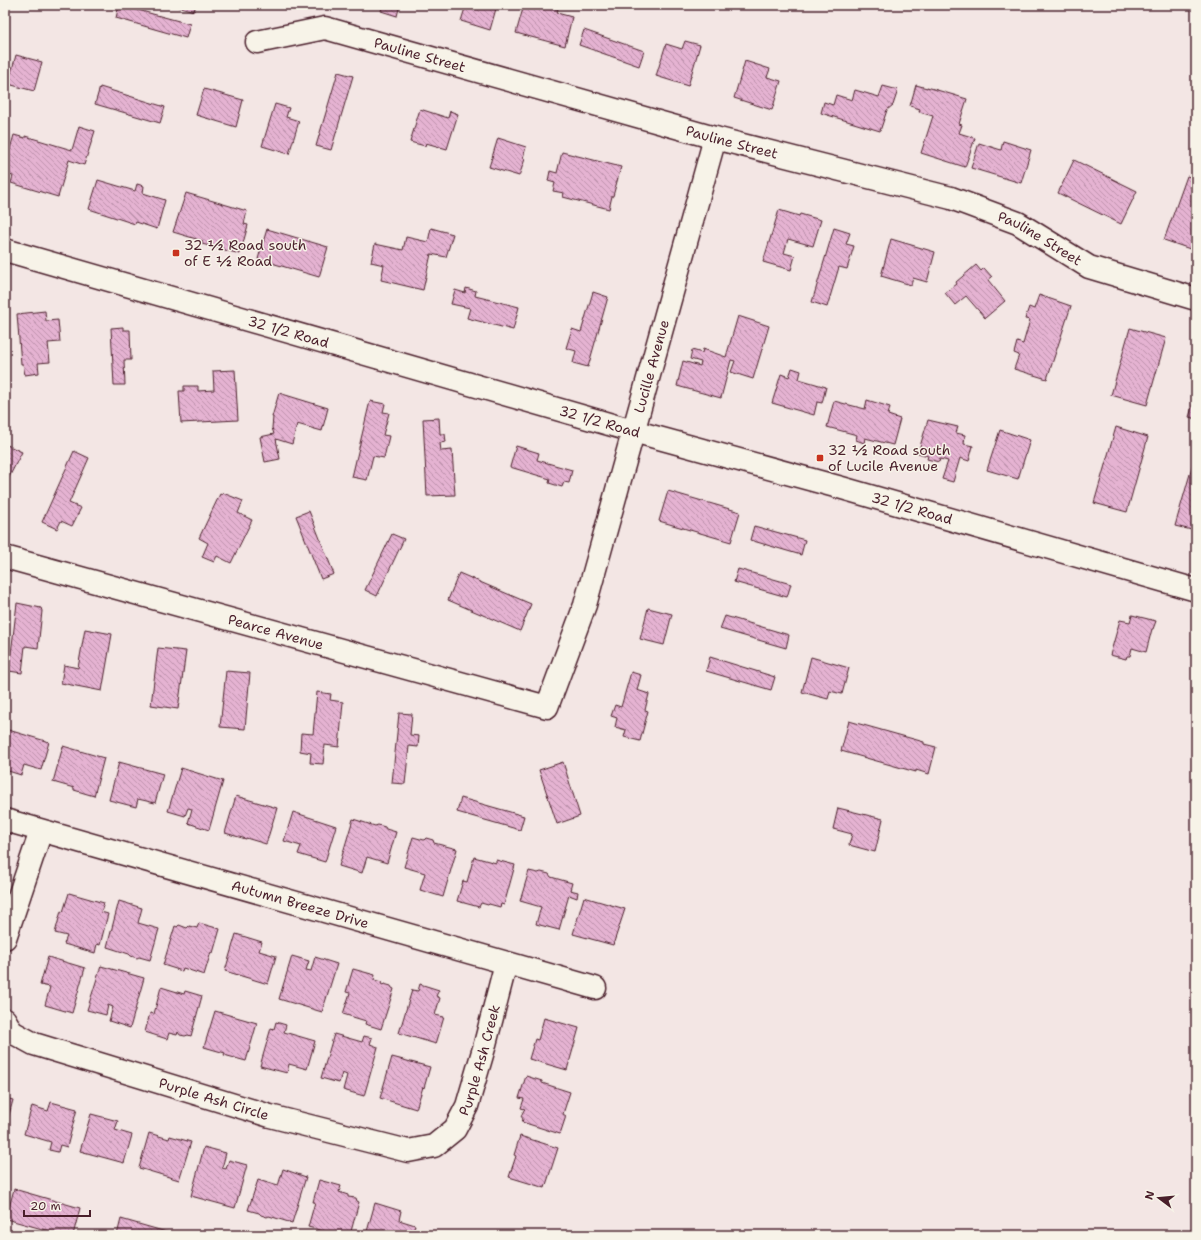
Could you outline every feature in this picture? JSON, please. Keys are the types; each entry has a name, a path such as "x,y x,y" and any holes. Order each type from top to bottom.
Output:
{"street":[{"name":"Pauline Street","path":"256,42 325,28 715,138 951,198 1018,223 1089,267 1196,299"},
{"name":"Lucille Avenue","path":"547,707 585,605 715,138"},
{"name":"32 1/2 Road","path":"5,250 633,431 842,488 1196,590"},
{"name":"Pearce Avenue","path":"5,557 547,707"},
{"name":"Autumn Breeze Drive","path":"5,820 595,988"},
{"path":"5,938 41,831"},
{"name":"Purple Ash Creek","path":"434,1146 455,1129 467,1106 506,963"},
{"name":"Purple Ash Circle","path":"5,1020 12,1032 34,1044 270,1116 408,1151 434,1146"}],"building":[{"path":"119,5 190,24 186,38 116,18"},
{"path":"173,5 196,5 194,11"},
{"path":"383,5 400,5 397,16 381,11"},
{"path":"466,5 497,5 490,30 461,21"},
{"path":"524,5 540,9 542,5 558,9 557,13 572,17 565,46 516,33"},
{"path":"584,30 644,51 639,66 579,45"},
{"path":"685,41 700,45 688,86 656,76 666,44 682,49"},
{"path":"16,55 42,62 34,91 8,84"},
{"path":"745,61 770,69 767,77 781,81 772,110 734,98"},
{"path":"338,72 353,76 331,150 316,146"},
{"path":"916,85 967,99 959,124 962,125 959,133 975,138 965,167 921,153 933,116 919,112 920,109 910,106"},
{"path":"883,86 898,90 893,105 887,110 880,131 821,113 824,102 833,105 836,95 852,100 855,90 879,97"},
{"path":"100,87 165,107 160,123 95,104"},
{"path":"204,89 243,100 236,127 196,115"},
{"path":"275,104 289,108 286,117 299,121 289,154 262,146"},
{"path":"420,109 448,118 450,111 458,114 447,149 426,143 425,146 410,142"},
{"path":"79,126 95,131 84,165 69,160 58,197 11,183 13,176 5,174 5,166 14,135 25,138 25,136 72,150"},
{"path":"498,138 526,147 523,158 525,159 519,176 489,167"},
{"path":"1003,141 1031,150 1021,183 971,168 979,143 1001,150"},
{"path":"562,152 621,167 609,209 563,197 564,193 553,191 555,183 548,181 550,171 557,173"},
{"path":"1074,160 1137,191 1121,224 1058,193"},
{"path":"1187,176 1196,179 1196,251 1164,240"},
{"path":"98,180 135,191 137,184 144,186 143,193 165,200 157,229 136,222 135,224 89,209"},
{"path":"186,193 247,211 244,224 248,225 240,254 202,244 203,241 173,232"},
{"path":"779,210 799,216 800,214 821,220 813,246 788,239 784,253 795,256 791,270 763,262"},
{"path":"431,228 453,234 446,257 431,254 423,290 381,280 384,265 371,262 375,244 403,250 406,237 428,242"},
{"path":"834,228 850,233 846,244 854,246 847,269 839,267 827,307 812,302"},
{"path":"267,229 328,247 319,277 258,259"},
{"path":"891,239 935,252 927,282 913,278 911,285 881,276"},
{"path":"976,265 981,271 984,268 992,277 988,280 1005,301 985,318 966,296 955,305 945,293 957,284 956,282"},
{"path":"466,288 476,291 475,296 519,307 513,330 467,318 470,308 451,304 455,290 465,293"},
{"path":"593,292 608,297 588,367 573,363 576,351 566,348 572,329 581,332"},
{"path":"1039,295 1071,306 1047,379 1014,369 1019,355 1014,353 1017,342 1023,344 1030,320 1025,319 1029,307 1034,309"},
{"path":"45,311 46,321 58,320 60,342 48,343 50,362 38,363 39,373 25,375 23,364 21,364 17,314"},
{"path":"738,316 769,326 753,379 731,372 735,361 731,360 721,398 677,386 683,361 700,366 701,362 690,359 692,350 702,353 703,349 726,357"},
{"path":"123,327 123,330 130,330 131,360 124,360 125,385 114,385 111,328"},
{"path":"1130,328 1166,338 1147,405 1111,395"},
{"path":"792,368 801,371 799,379 826,387 822,403 817,402 814,415 772,403 781,374 789,377"},
{"path":"235,370 238,420 181,423 179,391 184,391 184,386 198,386 198,391 214,390 213,371"},
{"path":"279,393 328,408 322,431 297,424 292,444 276,439 280,459 265,462 260,437 274,434 272,428 272,417"},
{"path":"1196,395 1196,419 1189,417"},
{"path":"867,400 890,407 888,415 900,419 893,445 865,438 864,443 856,440 857,435 827,427 834,401 865,409"},
{"path":"370,401 385,404 383,412 389,413 383,435 389,436 384,458 373,456 367,480 352,477"},
{"path":"439,418 440,434 445,434 446,442 440,443 441,451 452,450 455,495 427,496 423,419"},
{"path":"928,420 958,427 956,433 965,435 964,444 973,446 969,461 960,458 953,482 942,479 948,461 940,459 939,462 927,459 928,456 918,453"},
{"path":"1116,427 1148,437 1127,512 1094,503"},
{"path":"1000,430 1030,440 1018,479 987,470"},
{"path":"5,444 22,452 5,485"},
{"path":"516,446 539,453 537,460 572,470 569,483 564,482 562,487 549,483 550,479 510,467"},
{"path":"74,451 89,458 69,503 81,508 72,526 61,521 57,529 42,522"},
{"path":"1196,453 1196,531 1175,526"},
{"path":"668,491 740,512 731,542 659,521"},
{"path":"223,493 243,501 238,513 252,520 231,563 217,556 214,562 202,557 208,543 199,538 220,494 222,495"},
{"path":"309,511 334,574 321,579 296,516"},
{"path":"754,526 805,540 801,555 750,540"},
{"path":"392,534 404,539 377,596 365,590"},
{"path":"738,569 791,584 787,597 734,582"},
{"path":"459,573 531,604 520,631 448,600"},
{"path":"17,603 41,608 42,611 38,648 25,646 22,673 9,671"},
{"path":"648,608 672,614 664,645 640,639"},
{"path":"1132,615 1156,621 1152,629 1146,652 1132,648 1130,656 1127,656 1126,659 1110,655 1120,620 1130,622"},
{"path":"725,616 789,635 786,648 720,629"},
{"path":"85,629 112,634 102,691 61,683 64,665 78,668"},
{"path":"158,648 186,651 178,709 151,705"},
{"path":"710,657 775,677 771,690 706,671"},
{"path":"811,657 849,668 842,694 830,691 828,699 802,692"},
{"path":"226,671 250,673 245,729 220,727"},
{"path":"631,672 641,675 637,690 649,694 645,710 648,711 640,741 624,737 626,730 615,727 617,718 611,716 615,705 621,707"},
{"path":"317,692 331,694 330,700 343,702 339,747 325,745 323,764 310,763 311,753 300,751 301,733 313,734"},
{"path":"399,713 412,714 410,735 419,736 418,747 409,746 405,784 392,783"},
{"path":"849,721 924,742 924,744 936,747 929,774 916,770 916,772 841,751"},
{"path":"5,729 49,742 41,770 24,765 21,775 5,770"},
{"path":"63,746 104,758 94,796 53,782"},
{"path":"119,762 163,774 155,803 138,799 136,807 109,800"},
{"path":"563,762 580,816 557,824 539,770"},
{"path":"181,768 223,781 209,830 188,823 192,809 188,808 185,816 168,811"},
{"path":"236,796 277,808 266,844 225,833"},
{"path":"461,798 524,816 520,830 457,812"},
{"path":"838,808 883,819 875,852 849,845 852,834 833,829"},
{"path":"293,812 336,826 325,862 298,854 301,846 284,841"},
{"path":"353,819 375,826 378,825 385,827 386,829 396,832 387,863 367,857 362,873 339,866"},
{"path":"413,837 424,840 426,838 433,840 434,843 457,849 443,897 420,890 425,873 404,867"},
{"path":"474,857 496,863 496,860 515,865 504,905 501,904 500,907 481,903 479,907 457,901 463,881 467,882"},
{"path":"529,871 549,874 551,877 572,883 570,890 578,892 577,898 569,895 559,930 536,924 541,907 520,901"},
{"path":"69,893 104,903 101,912 108,914 100,945 97,944 95,953 64,944 67,936 55,933 61,911 63,912"},
{"path":"584,897 625,909 613,945 573,934"},
{"path":"119,901 142,908 138,923 159,929 150,960 139,957 137,958 107,947"},
{"path":"199,923 220,929 213,953 211,952 204,975 183,968 182,971 163,965 175,926 177,927 179,925 187,928 189,926 197,928"},
{"path":"236,934 262,942 259,951 276,956 268,984 225,971"},
{"path":"292,956 309,961 306,970 311,971 315,957 337,964 322,1012 279,999"},
{"path":"48,957 85,968 72,1013 45,1005 50,987 40,985"},
{"path":"101,966 144,978 130,1028 109,1021 113,1007 108,1005 106,1015 87,1010"},
{"path":"353,969 375,975 374,980 382,982 381,984 383,985 391,986 394,989 381,1029 365,1024 366,1021 343,1014 350,993 346,992"},
{"path":"420,984 439,990 436,996 440,998 435,1015 444,1017 436,1044 399,1033 412,990 418,991"},
{"path":"161,987 184,994 185,991 202,996 191,1036 180,1035 178,1032 177,1035 169,1033 167,1039 145,1032 150,1013 154,1014"},
{"path":"215,1011 257,1023 246,1061 224,1055 225,1053 204,1047"},
{"path":"544,1018 579,1028 567,1070 529,1059 535,1039 538,1040"},
{"path":"276,1022 286,1025 284,1032 315,1041 307,1069 289,1064 287,1073 260,1066 271,1028 274,1029"},
{"path":"334,1034 362,1042 364,1036 372,1038 370,1044 378,1047 364,1096 343,1090 347,1075 342,1073 339,1083 321,1078"},
{"path":"392,1057 430,1067 416,1109 380,1098"},
{"path":"526,1076 570,1092 563,1114 566,1116 560,1134 522,1122 523,1119 521,1116 525,1109 521,1108 524,1099 519,1098"},
{"path":"5,1098 13,1100 5,1130"},
{"path":"51,1102 77,1109 67,1147 60,1145 58,1152 49,1150 51,1142 24,1134 32,1106 48,1111"},
{"path":"91,1114 118,1121 115,1130 132,1135 124,1163 80,1151"},
{"path":"149,1133 169,1139 170,1136 191,1142 179,1180 139,1168"},
{"path":"520,1136 558,1148 545,1188 509,1177 516,1156 514,1155"},
{"path":"204,1147 226,1153 222,1168 226,1169 229,1160 247,1165 235,1208 191,1196"},
{"path":"283,1169 306,1177 292,1223 269,1216 267,1217 248,1210 258,1180 278,1186"},
{"path":"319,1180 341,1186 339,1192 348,1195 348,1197 356,1198 359,1202 350,1235 330,1235 331,1233 308,1227"},
{"path":"14,1189 80,1208 73,1235 64,1235 6,1219"},
{"path":"375,1203 401,1211 399,1220 415,1225 412,1235 366,1235"},
{"path":"121,1219 177,1235 117,1235"}],"place":[{"name":"32 ½ Road south of E ½ Road","path":"176,253"},
{"name":"32 ½ Road south of Lucile Avenue","path":"820,458"}]}
